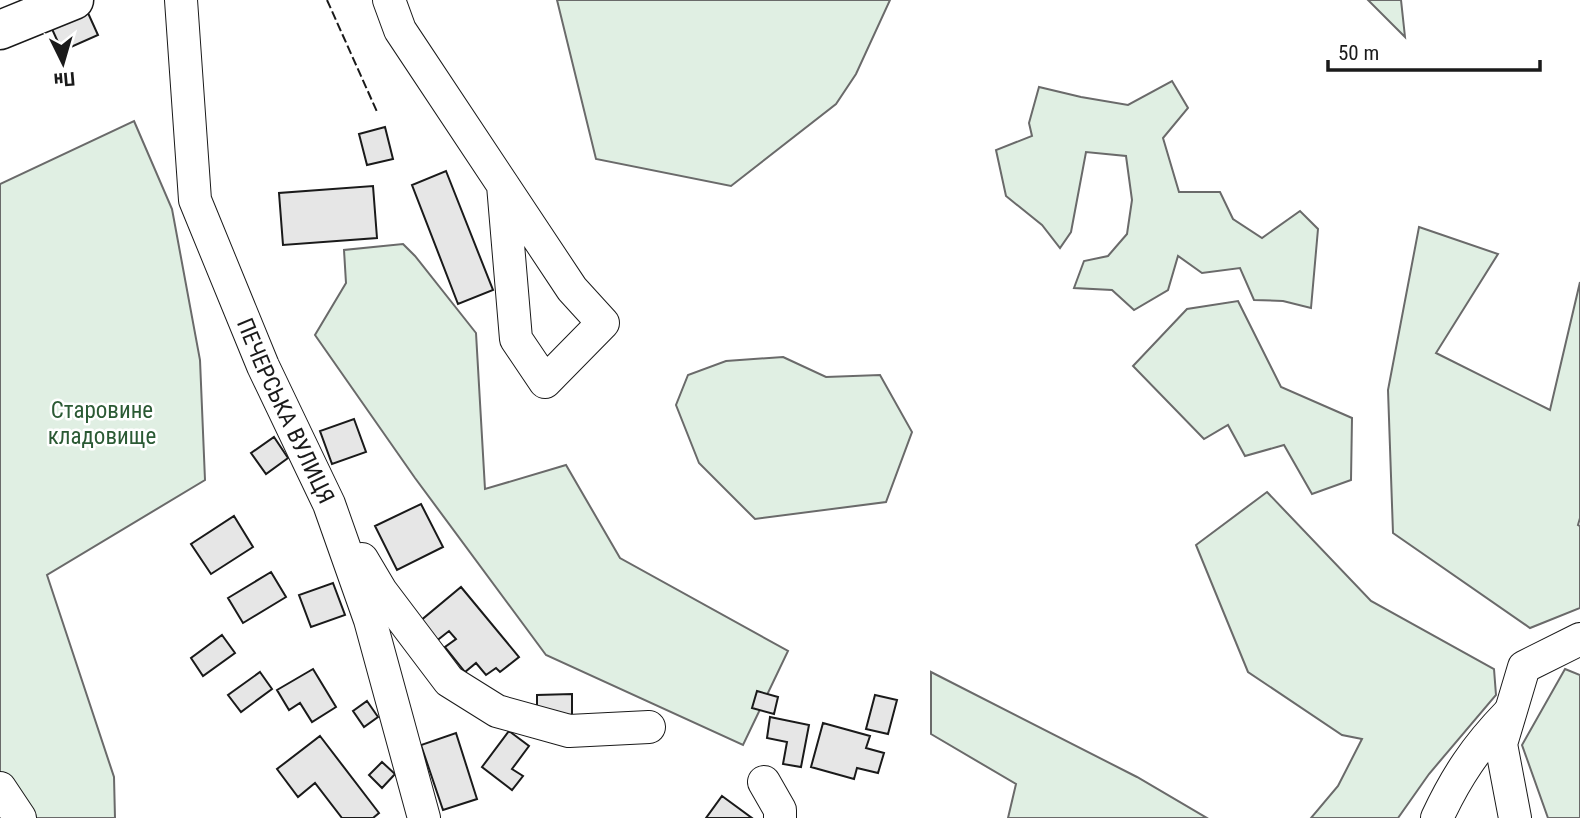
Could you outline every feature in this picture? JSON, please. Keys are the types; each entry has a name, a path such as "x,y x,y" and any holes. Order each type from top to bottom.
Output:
{"main road":[{"path":"0,30 74,0"}],"street":[{"name":"ПЕЧЕРСЬКА ВУЛИЦЯ","path":"181,0 195,200 262,366 330,504 377,644 424,818"},
{"path":"389,0 401,30 503,185 572,289 603,323 545,382 516,339 503,185"},
{"path":"330,504 381,591 449,681 497,711 569,731 649,727"},
{"path":"1515,818 1501,744 1524,667 1580,639"},
{"path":"1437,818 1460,771 1484,738 1511,711"},
{"path":"764,782 780,810 780,818"},
{"path":"0,788 20,818"}],"green space":[{"path":"557,0 890,0 856,74 836,104 731,186 596,159"},
{"path":"1368,0 1401,0 1405,37"},
{"path":"1172,81 1188,108 1163,138 1179,192 1220,192 1233,219 1262,238 1300,211 1318,229 1311,308 1283,301 1254,300 1240,268 1202,273 1178,256 1168,290 1134,310 1112,290 1074,288 1084,261 1108,256 1127,234 1132,200 1126,156 1086,152 1071,232 1060,248 1042,225 1006,196 996,150 1032,136 1029,123 1039,87 1128,105"},
{"name":"Старовине кладовище","path":"134,121 172,209 200,360 205,480 47,575 114,777 115,818 0,818 0,184"},
{"path":"1419,227 1498,254 1436,353 1550,410 1580,282 1580,608 1530,628 1393,533 1388,390"},
{"path":"403,244 476,333 485,489 566,465 620,558 788,651 743,745 546,655 415,478 315,335 346,283 344,250"},
{"path":"1238,301 1281,387 1352,418 1351,480 1312,494 1284,445 1245,456 1228,425 1204,439 1133,366 1187,309"},
{"path":"783,357 826,377 880,375 912,432 886,502 755,519 699,463 676,405 688,375 726,361"},
{"path":"1267,492 1371,601 1494,669 1496,695 1429,774 1398,818 1311,818 1338,786 1362,739 1342,735 1248,672 1196,545"},
{"path":"1565,669 1580,675 1580,818 1548,818 1522,745"},
{"path":"931,672 1137,777 1207,818 1008,818 1016,784 931,734"}],"building":[{"path":"88,13 98,35 62,51 52,29"},
{"path":"385,127 393,159 367,165 359,134"},
{"path":"446,171 493,290 458,304 412,185"},
{"path":"373,186 377,238 283,245 279,193"},
{"path":"354,419 366,452 332,464 320,431"},
{"path":"274,437 288,458 266,474 251,453"},
{"path":"421,504 443,547 397,570 375,526"},
{"path":"234,516 253,547 211,574 191,544"},
{"path":"271,572 286,597 243,623 228,598"},
{"path":"333,583 345,615 311,627 299,595"},
{"path":"461,587 519,657 500,672 496,668 486,675 476,663 465,672 445,647 456,639 449,631 435,642 419,622"},
{"path":"222,635 235,653 203,676 191,658"},
{"path":"313,669 336,707 312,722 300,703 289,710 277,690"},
{"path":"260,672 272,689 241,712 228,695"},
{"path":"757,691 778,697 774,714 752,708"},
{"path":"572,694 572,716 537,717 537,695"},
{"path":"875,695 897,700 888,734 866,729"},
{"path":"367,701 378,717 364,727 353,711"},
{"path":"770,717 809,725 801,767 783,764 787,742 767,738"},
{"path":"823,723 870,736 866,748 884,753 878,773 857,768 854,779 811,767"},
{"path":"509,731 529,746 512,769 523,776 512,790 482,767"},
{"path":"456,733 477,799 443,810 421,745"},
{"path":"320,736 379,813 373,818 342,818 315,783 298,797 277,769"},
{"path":"382,762 395,774 382,788 369,775"},
{"path":"722,796 752,818 706,818"}],"fence":[{"path":"327,0 378,114"}]}
